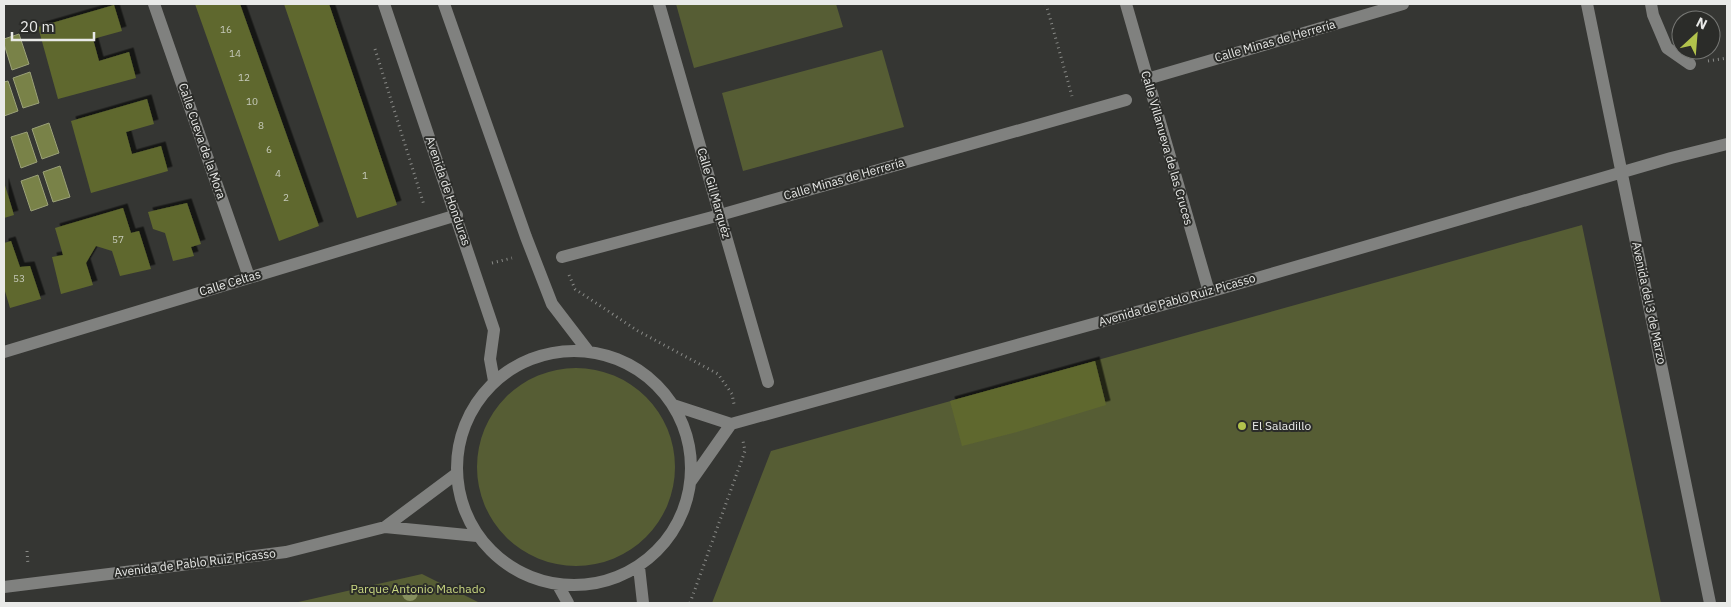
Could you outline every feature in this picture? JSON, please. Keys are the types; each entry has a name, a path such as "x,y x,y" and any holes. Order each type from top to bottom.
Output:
{"street":[{"name":"Calle Cueva de la Mora","path":"154,4 249,277"},
{"name":"Avenida de Honduras","path":"384,4 494,330 490,359 494,381"},
{"path":"444,4 526,238 552,304 588,351"},
{"name":"Calle Gil Marquéz","path":"659,4 768,382"},
{"name":"Calle Villanueva de las Cruces","path":"1126,4 1209,292"},
{"name":"Calle Minas de Herrería","path":"1148,79 1403,4"},
{"name":"Avenida del 3 de Marzo","path":"1587,4 1710,603"},
{"path":"1651,4 1653,15 1667,48 1690,64"},
{"name":"Calle Minas de Herrería","path":"562,257 720,215 1126,100"},
{"name":"Avenida de Pablo Ruiz Picasso","path":"731,424 1209,292 1672,158 1727,144"},
{"name":"Calle Celtas","path":"4,352 457,216"},
{"path":"588,351 621,360 651,379 674,405 685,429 691,455 691,481 686,506 675,530 658,550 639,567 614,579 586,586 558,585 534,579 513,569 493,554 477,536 462,506 456,474 459,440 472,408 494,381 522,362 546,354 588,351"},
{"path":"674,405 731,424 691,481"},
{"name":"Avenida de Pablo Ruiz Picasso","path":"385,528 456,474"},
{"name":"Avenida de Pablo Ruiz Picasso","path":"4,587 286,552 385,528 477,536"},
{"path":"639,567 643,603"},
{"path":"558,585 568,603"}],"path":[{"path":"1046,4 1078,113"}],"green space":[{"path":"676,4 836,4 843,27 694,68"},
{"path":"882,50 904,127 743,171 722,93"},
{"name":"El Saladillo","path":"1582,225 1661,603 712,603 771,451"},
{"path":"566,368 586,368 614,375 639,390 653,404 668,429 675,457 675,477 668,505 653,530 639,544 614,559 605,562 586,566 566,566 538,559 513,544 499,530 484,505 481,496 477,477 477,457 484,429 499,404 513,390 538,375 547,372"},
{"name":"Parque Antonio Machado","path":"422,574 480,603 294,603"}],"shaded area":[{"path":"19,34 29,64 12,70 4,39"},
{"path":"30,72 39,103 23,108 13,78"},
{"path":"8,81 18,111 4,116 4,82"},
{"path":"49,123 59,153 42,159 32,129"},
{"path":"27,132 37,162 21,168 11,137"},
{"path":"60,166 70,197 53,202 43,172"},
{"path":"38,175 48,205 31,211 21,181"}],"building":[{"path":"195,4 240,4 319,226 279,241"},
{"path":"284,4 329,4 397,205 357,218"},
{"path":"114,5 122,31 93,39 99,61 129,52 136,78 58,99 38,27"},
{"path":"147,99 154,124 126,132 132,154 161,146 168,171 91,193 71,121"},
{"path":"4,182 14,215 4,218"},
{"path":"187,203 201,244 191,247 194,256 173,261 165,233 153,229 148,212"},
{"path":"123,208 131,233 139,231 151,269 120,276 112,251 96,246 86,263 93,285 61,294 52,257 63,255 55,228"},
{"path":"11,241 20,267 30,266 41,299 10,308 4,288 4,243"},
{"path":"1095,361 1106,405 1017,432 962,446 950,401"}],"place":[{"name":"El Saladillo","path":"1242,426"}]}
